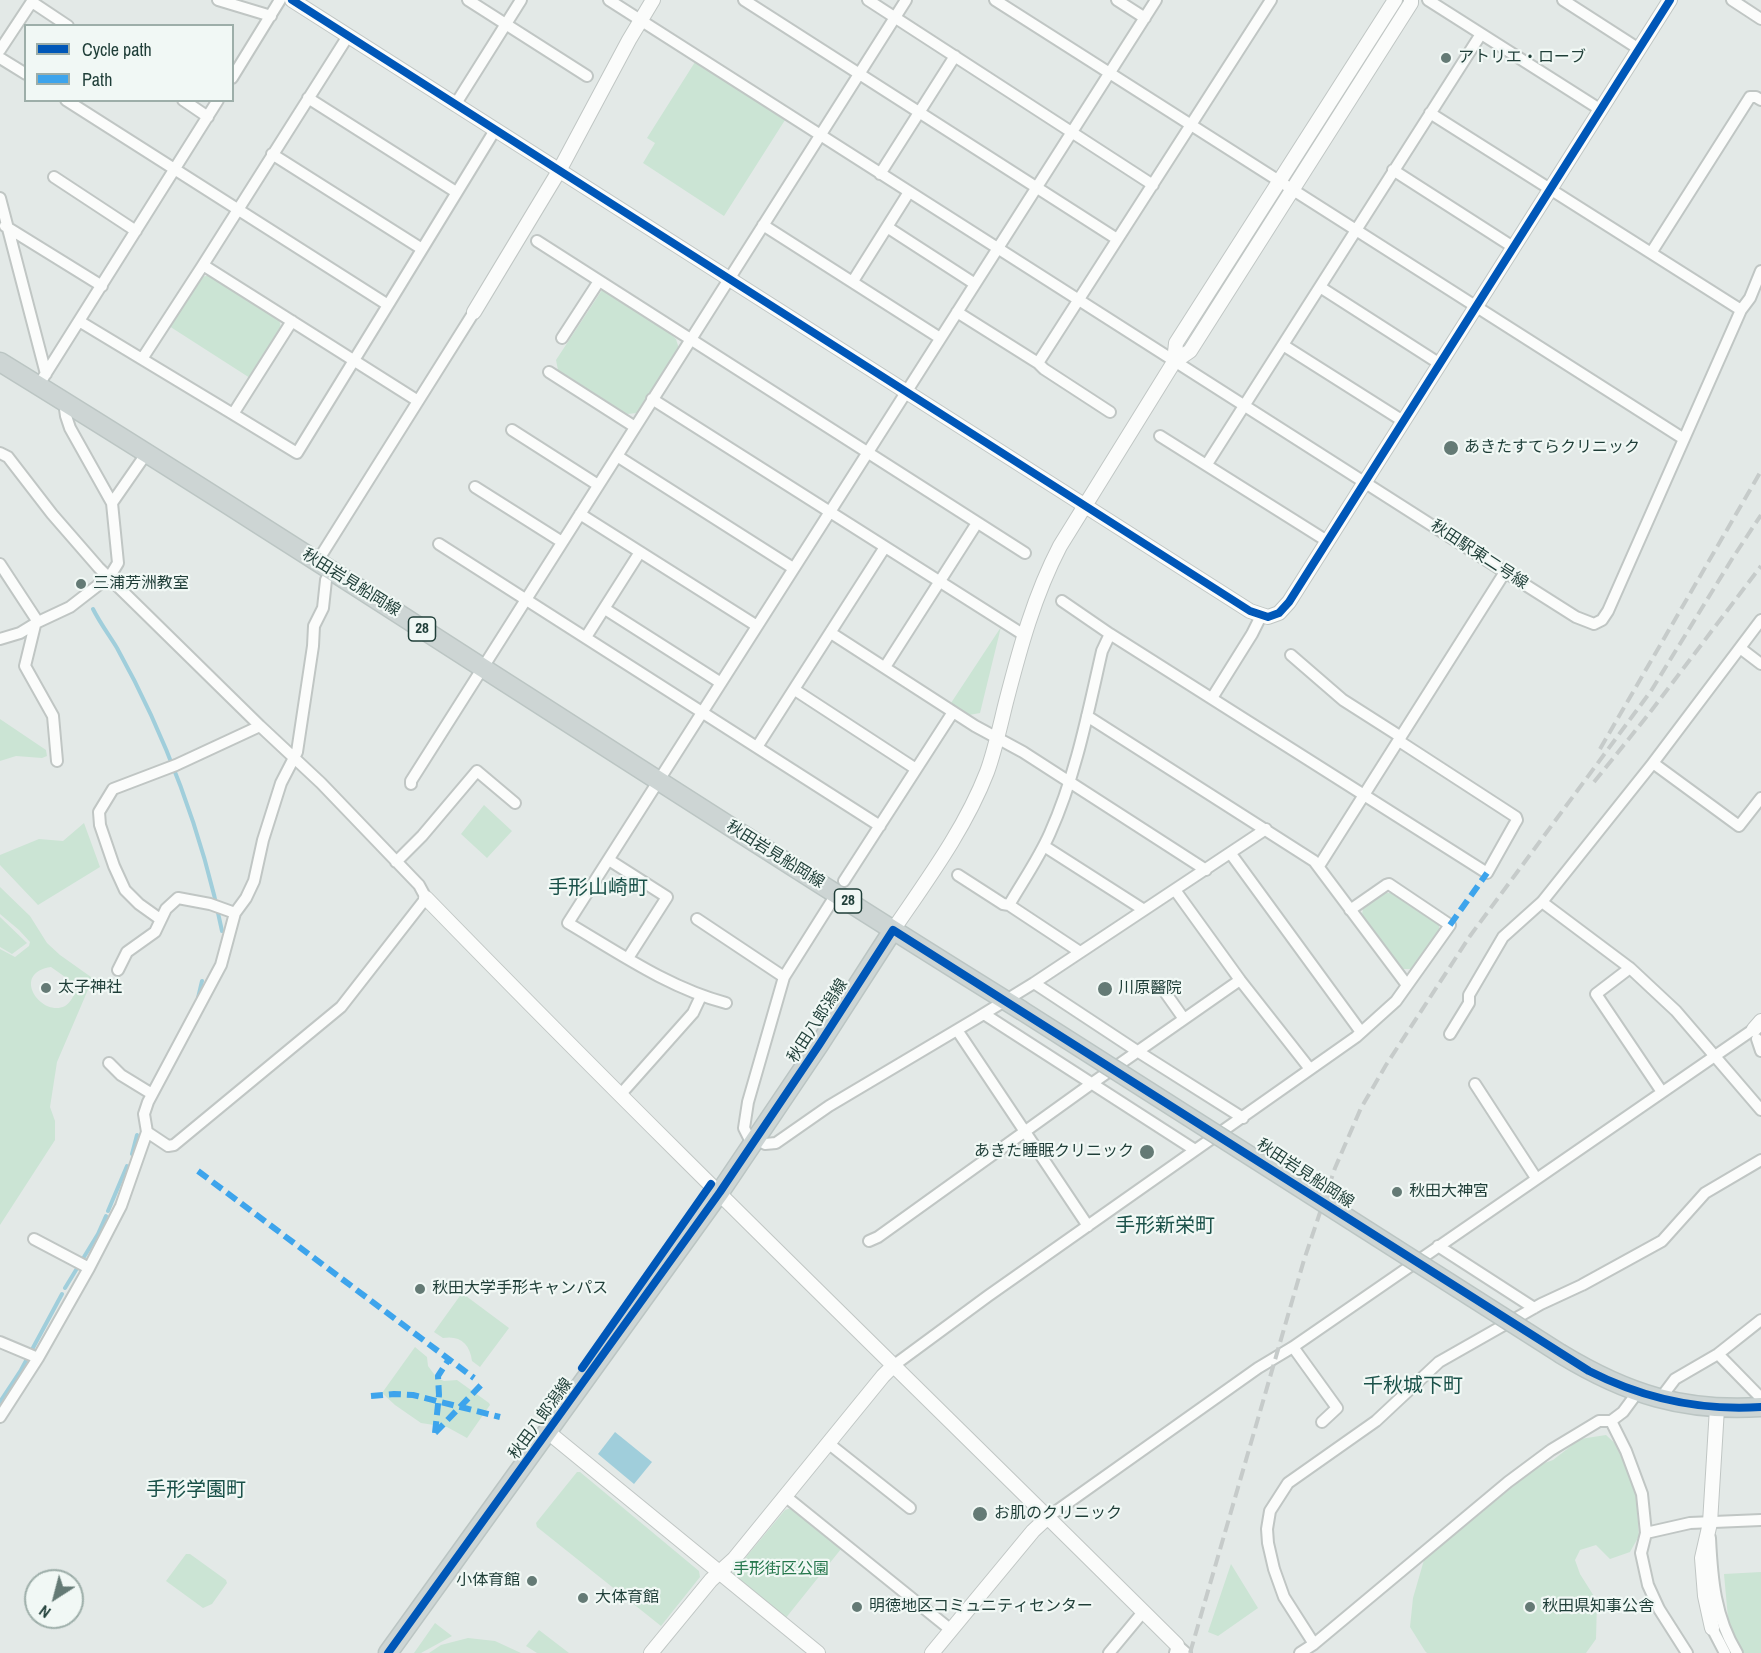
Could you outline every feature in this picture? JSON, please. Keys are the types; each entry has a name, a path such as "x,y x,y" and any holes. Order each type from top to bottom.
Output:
{"main road":[{"name":"秋田岩見船岡線","path":"0,362 42,380 64,402 659,781 841,887 893,930 1561,1354 1611,1382 1637,1393 1717,1408"},
{"name":"秋田八郎潟線","path":"388,1653 720,1192 819,1046 893,930"},
{"name":"28","path":"1717,1408 1761,1407"}],"street":[{"path":"218,0 271,16"},
{"path":"234,75 280,0"},
{"path":"292,0 906,392 1261,616 1268,617 1283,608 1327,541 1670,0"},
{"path":"468,0 587,76"},
{"path":"456,105 522,0"},
{"name":"秋田駅東二号線","path":"609,0 1504,572 1576,616 1594,624 1602,621 1608,611 1684,439"},
{"path":"0,1417 32,1355 121,1206 147,1132 144,1114 152,1094 221,965 235,913 246,898 254,881 263,840 281,783 297,752 304,716 314,626 323,608 326,580 324,566 418,401 559,171 653,0"},
{"path":"744,0 1117,239"},
{"path":"868,0 1154,185"},
{"path":"411,784 526,598 906,0"},
{"path":"995,0 1684,439 1741,310 1750,298 1761,271"},
{"path":"1117,0 1145,18"},
{"path":"726,1003 701,996 652,972 568,924 1156,0"},
{"path":"1038,363 1271,0"},
{"path":"1174,362 1176,343 1395,0"},
{"path":"893,930 938,864 987,773 1024,635 1049,568 1085,505 1174,362 1190,351 1412,0"},
{"path":"1428,0 1601,110"},
{"path":"1563,0 1639,49"},
{"path":"1731,0 1757,16"},
{"path":"1748,0 1757,16"},
{"path":"0,50 32,1 65,24"},
{"path":"1207,465 1481,34"},
{"path":"142,359 348,36"},
{"path":"880,174 956,56"},
{"path":"0,58 24,73"},
{"path":"1651,253 1750,98 1756,97 1761,100"},
{"path":"308,98 456,192"},
{"path":"69,102 388,305"},
{"path":"186,102 208,117"},
{"path":"42,380 217,102"},
{"path":"1430,113 1741,310"},
{"path":"79,321 297,453 495,130"},
{"path":"272,154 422,249"},
{"path":"1393,170 1513,247"},
{"path":"54,177 136,231"},
{"path":"853,281 909,192"},
{"path":"0,198 4,225 42,380"},
{"path":"4,225 102,286"},
{"path":"764,225 940,338"},
{"path":"887,227 975,284"},
{"path":"537,241 1025,554"},
{"path":"203,265 418,401"},
{"path":"562,338 599,281"},
{"path":"1320,287 1440,364"},
{"path":"957,312 1110,412"},
{"path":"233,414 292,321"},
{"path":"1283,345 1403,421"},
{"path":"549,372 635,427"},
{"path":"652,399 1024,635"},
{"path":"0,639 16,635 70,607 110,576 118,563 112,503 70,428 64,402"},
{"path":"512,430 598,485"},
{"path":"1160,436 1327,541"},
{"path":"0,453 8,457 52,514 99,568 110,576 260,726 321,783 419,885 426,898 620,1095 1048,1517 1179,1650"},
{"path":"112,503 146,454"},
{"path":"616,456 793,568"},
{"path":"475,487 562,542"},
{"path":"580,514 757,626"},
{"path":"885,667 977,523"},
{"path":"439,544 880,826"},
{"path":"757,747 885,547"},
{"path":"586,637 640,552"},
{"path":"0,564 36,623 25,666 53,716 57,761"},
{"path":"1319,866 1504,572"},
{"path":"1062,601 1110,634 1486,873 1517,820 1516,817 1343,700 1291,655"},
{"path":"605,609 720,683"},
{"path":"1212,698 1261,616"},
{"path":"1450,1034 1469,1003 1469,995 1503,937 1542,902 1653,763 1761,620"},
{"path":"831,633 1206,870"},
{"path":"1009,905 1044,846 1070,782 1102,651 1110,634"},
{"path":"1740,648 1761,664"},
{"path":"795,690 916,769"},
{"path":"953,712 784,977 748,1102 744,1128 754,1141 765,1144 776,1143 829,1106 984,1014 1013,1005 1034,982 1266,829"},
{"path":"1087,716 1306,855 1319,866 1407,985"},
{"path":"160,919 139,904 125,890 114,866 98,816 113,789 176,765 260,726"},
{"path":"1653,763 1739,826 1761,798"},
{"path":"396,862 422,836 477,771 515,803"},
{"path":"1044,846 1144,910"},
{"path":"1231,854 1361,1032"},
{"path":"609,860 667,897 628,958"},
{"path":"958,875 1003,904 1009,905 1080,952"},
{"path":"651,1653 711,1580 734,1559 893,1366 1361,1032 1396,1001 1450,925 1389,884 1350,909"},
{"path":"1175,890 1240,980 1310,1069"},
{"path":"118,970 127,952 155,932 166,909 178,898 210,904 235,913"},
{"path":"147,1132 168,1146 174,1145 341,1007 426,898"},
{"path":"1542,902 1630,968 1676,1011 1761,1110"},
{"path":"697,920 784,977"},
{"path":"1630,968 1596,994 1662,1092"},
{"path":"869,1240 878,1237 1240,980"},
{"path":"1034,982 1243,1118"},
{"path":"1160,985 1184,1019"},
{"path":"620,1095 693,1013 701,996"},
{"path":"984,1014 1196,1150"},
{"path":"957,1030 1088,1226"},
{"path":"932,1653 1033,1531 1048,1517 1258,1368 1293,1347 1662,1092 1758,1030 1761,1051"},
{"path":"109,1063 121,1075 152,1094"},
{"path":"1474,1084 1536,1178"},
{"path":"1314,1644 1290,1607 1280,1586 1274,1569 1267,1529 1272,1505 1293,1479 1376,1421 1439,1362 1534,1308 1582,1285 1662,1241 1705,1193 1761,1160"},
{"path":"34,1239 84,1265"},
{"path":"1438,1246 1534,1308"},
{"path":"1660,1399 1675,1378 1718,1354 1761,1320"},
{"path":"0,1342 32,1355"},
{"path":"1293,1347 1337,1408 1322,1422"},
{"path":"1718,1354 1761,1398"},
{"path":"1300,1653 1314,1644 1508,1482 1551,1450 1599,1421 1611,1421 1623,1412 1637,1393"},
{"path":"1717,1408 1710,1523 1714,1596 1722,1624 1737,1653"},
{"path":"1611,1421 1626,1451 1642,1494 1646,1533 1641,1553 1648,1585 1659,1609 1687,1653"},
{"path":"548,1432 818,1653"},
{"path":"828,1443 910,1508"},
{"path":"785,1496 951,1630"},
{"path":"1646,1533 1690,1523 1761,1520"},
{"path":"1710,1523 1702,1558 1705,1596 1712,1628 1725,1653"},
{"path":"1109,1653 1143,1612"}],"green space":[{"path":"695,62 785,120 724,216 643,163 655,143 647,138"},
{"path":"211,275 279,318 281,329 250,378 169,326 201,277"},
{"path":"602,290 668,332 676,339 679,349 637,413 627,414 558,370 556,360"},
{"path":"1001,627 980,713 969,715 951,703"},
{"path":"0,719 46,750 47,756 42,758 16,756 0,761"},
{"path":"484,805 512,831 487,858 461,834"},
{"path":"84,823 100,867 38,905 0,865 0,855 39,839 63,841"},
{"path":"0,887 30,916 47,943 91,977 90,985 57,1062 50,1107 55,1121 55,1140 0,1225 0,949 15,957 29,946 30,942 0,914","holes":["51,967 68,979 76,991 67,1005 56,1008 39,1001 31,985 33,977 39,971"]},
{"path":"1383,893 1393,893 1439,922 1439,931 1412,969 1400,969 1362,916 1363,907"},
{"path":"0,917 27,943 12,954 0,947"},
{"path":"462,1293 509,1328 480,1367 472,1361 469,1350 463,1342 449,1337 443,1338 434,1332"},
{"path":"415,1347 427,1357 428,1366 437,1378 444,1381 457,1380 489,1403 490,1405 467,1438 447,1427 421,1423 382,1393"},
{"path":"1606,1435 1618,1446 1636,1492 1639,1536 1630,1552 1610,1559 1596,1545 1580,1550 1575,1560 1580,1574 1597,1601 1596,1639 1586,1653 1427,1653 1410,1627 1413,1598 1424,1560 1539,1465 1553,1460 1580,1439"},
{"path":"577,1472 580,1472 699,1571 700,1577 661,1626 537,1527 536,1523"},
{"name":"手形街区公園","path":"791,1508 841,1549 785,1619 732,1574 785,1510"},
{"path":"186,1554 190,1554 227,1583 212,1604 203,1608 166,1581"},
{"path":"1231,1564 1258,1608 1218,1636 1208,1632"},
{"path":"1761,1572 1761,1653 1744,1653 1729,1629 1724,1574"},
{"path":"435,1623 452,1636 421,1653 414,1653"},
{"path":"539,1630 569,1653 537,1653 526,1646"},
{"path":"468,1638 495,1641 521,1653 429,1653 441,1645"}],"water":[{"path":"615,1432 652,1462 634,1484 598,1454"}],"waterway":[{"path":"93,609 135,681 166,750 193,822 222,931"},
{"path":"198,998 202,981"},
{"path":"132,1154 137,1135"},
{"path":"108,1211 127,1166"},
{"path":"65,1288 98,1234 106,1216"},
{"path":"0,1402 21,1370 62,1294"}],"railway":[{"path":"1600,749 1761,471"},
{"path":"1190,1653 1304,1260 1335,1168 1361,1108 1386,1065 1470,936 1651,691 1761,515"},
{"path":"1594,782 1761,566"}],"marked path":[{"path":"1450,925 1487,873"},
{"path":"198,1171 474,1378"},
{"path":"435,1433 439,1395 438,1376 449,1359"},
{"path":"435,1433 482,1384"},
{"path":"371,1396 413,1395 500,1417"}],"cycle path":[{"path":"292,0 1250,611 1268,617 1279,613 1289,602 1670,0"},
{"path":"388,1653 720,1192 893,930 1589,1371 1630,1389 1673,1401 1716,1407 1761,1407"},
{"path":"582,1368 711,1184"}],"place":[{"name":"アトリエ・ローブ","path":"1446,58"},
{"name":"あきたすてらクリニック","path":"1451,448"},
{"name":"三浦芳洲教室","path":"81,584"},
{"name":"太子神社","path":"46,988"},
{"name":"川原醫院","path":"1105,989"},
{"name":"あきた睡眠クリニック","path":"1147,1152"},
{"name":"秋田大神宮","path":"1397,1192"},
{"name":"秋田大学手形キャンパス","path":"420,1289"},
{"name":"お肌のクリニック","path":"980,1514"},
{"name":"小体育館","path":"532,1581"},
{"name":"大体育館","path":"583,1598"},
{"name":"明徳地区コミュニティセンター","path":"857,1607"},
{"name":"秋田県知事公舎","path":"1530,1607"}],"district":[{"name":"手形山崎町","path":"598,889"},
{"name":"手形新栄町","path":"1165,1227"},
{"name":"千秋城下町","path":"1413,1387"},
{"name":"手形学園町","path":"196,1491"}]}
